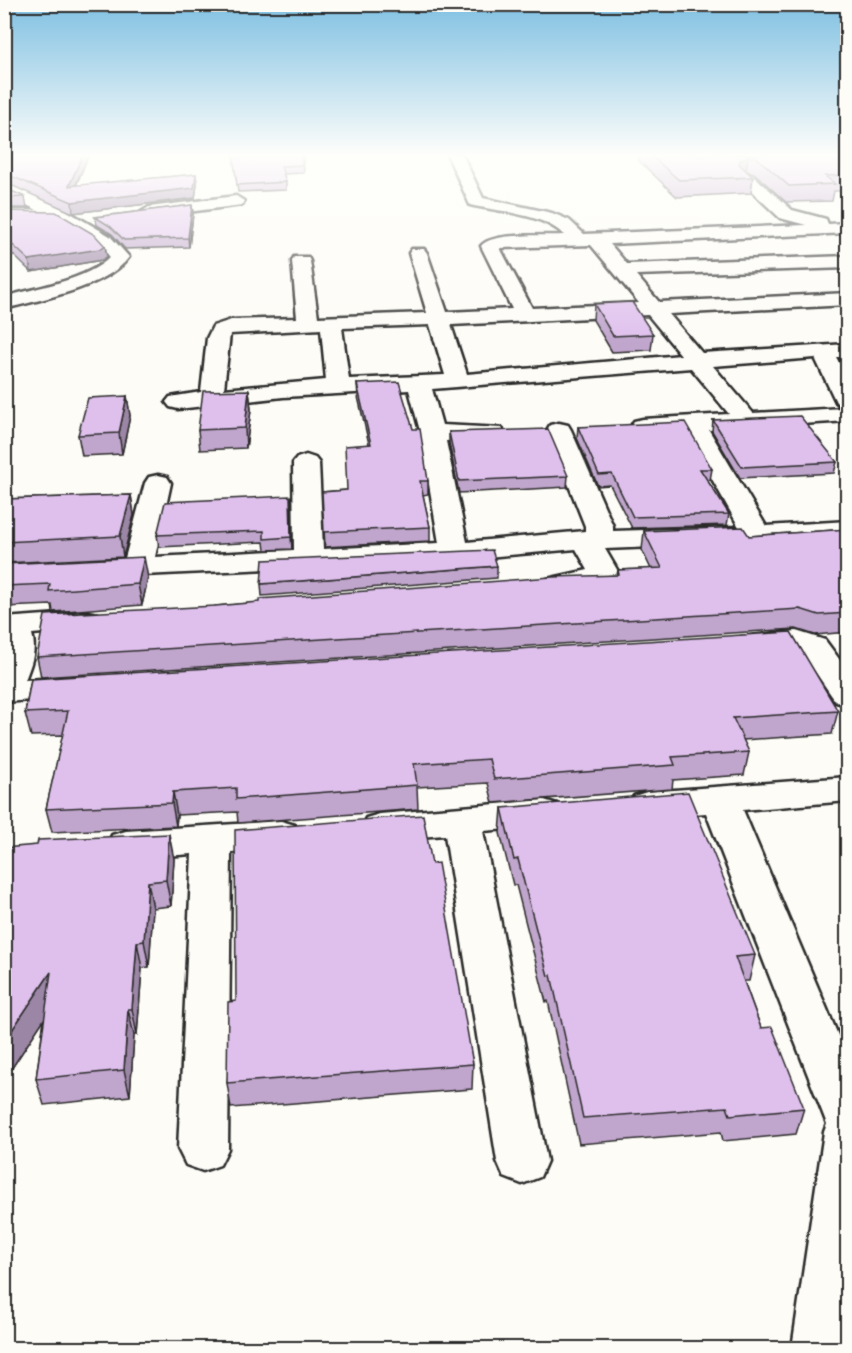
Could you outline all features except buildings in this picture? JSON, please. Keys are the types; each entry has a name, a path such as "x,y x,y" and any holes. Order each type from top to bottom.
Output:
{"street":[{"path":"48,217 96,219"},
{"path":"546,217 588,239 624,270 747,421"},
{"path":"794,217 845,228"},
{"path":"4,303 72,283 116,264 120,257 104,240 65,218"},
{"path":"525,315 490,246 498,243 845,228"},
{"path":"418,253 458,381"},
{"path":"301,261 308,323"},
{"path":"624,270 848,262"},
{"path":"212,397 220,330 231,326 439,319 848,299"},
{"path":"331,322 338,387"},
{"path":"178,402 212,397 338,387 458,381 848,350"},
{"path":"822,351 845,411 848,440"},
{"path":"418,382 432,431 455,551"},
{"path":"626,427 747,421 845,411"},
{"path":"693,424 757,534"},
{"path":"432,431 452,434 548,430 599,526 599,535 586,541"},
{"path":"306,463 309,558"},
{"path":"138,566 158,483"},
{"path":"71,570 455,551 586,541 848,529"},
{"path":"534,587 581,583 599,578 604,573 586,541"},
{"path":"5,627 111,619"},
{"path":"5,627 16,634 19,645 4,691 100,686"},
{"path":"722,646 796,641 804,643 813,647 848,695"},
{"path":"97,846 212,841 848,789"},
{"path":"719,798 848,1117"},
{"path":"462,820 522,1161"},
{"path":"204,1149 212,841"},
{"path":"819,1348 848,1132"}]}
